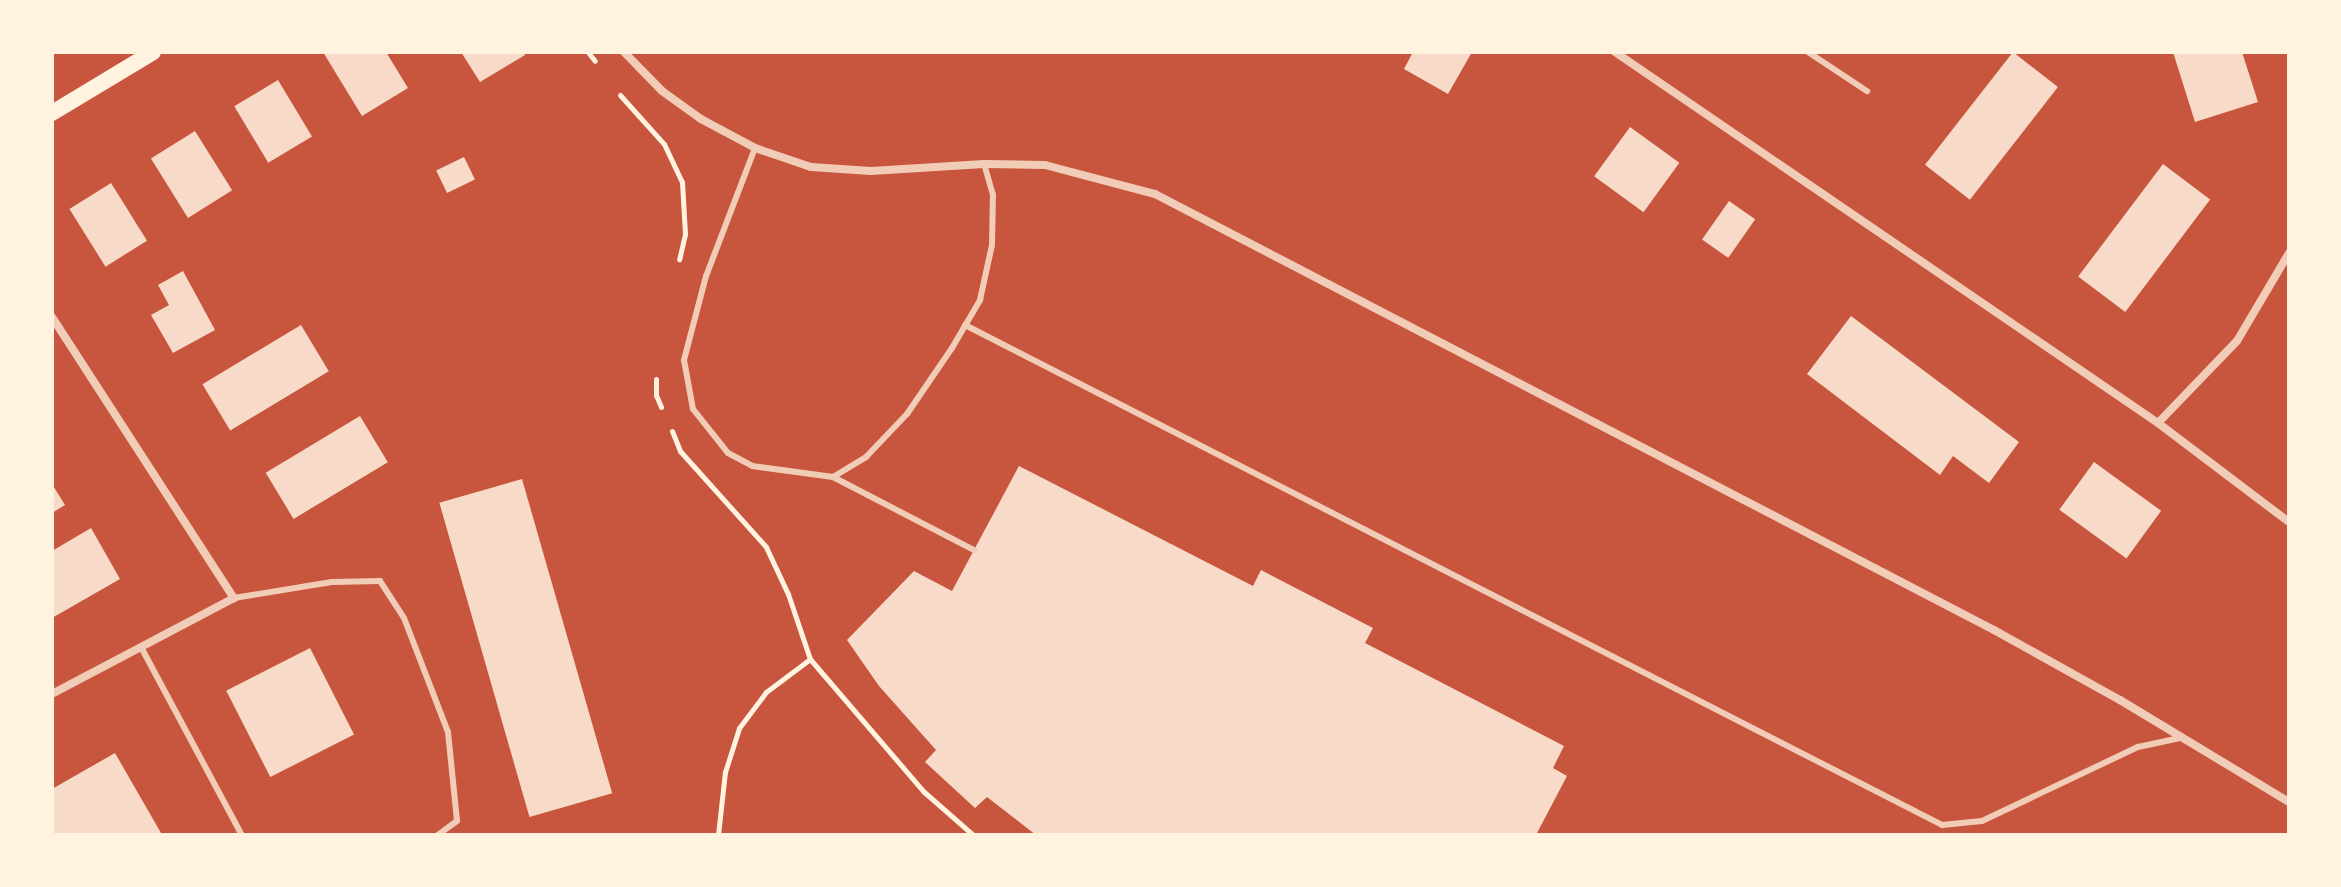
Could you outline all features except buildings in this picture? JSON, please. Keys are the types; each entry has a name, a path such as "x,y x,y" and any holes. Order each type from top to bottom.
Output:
{"main road":[{"path":"52,113 145,54"}],"street":[{"path":"624,52 662,91 701,119 755,148 811,167 871,171 984,164 1045,165 1155,194 1994,630 2289,802"},
{"path":"1618,53 2158,423 2289,522"},
{"path":"2158,423 2237,341 2289,253"},
{"path":"52,317 234,598 52,694"}],"lane":[{"path":"1808,52 1867,91"},
{"path":"755,148 706,276 684,360 693,409 728,453 752,466 833,477 974,550"},
{"path":"833,477 866,457 907,414 980,300 992,245 993,195 984,164"},
{"path":"965,325 1942,825 1982,821 2138,747 2180,738"},
{"path":"234,598 332,582 380,581 404,618 448,732 457,821 438,835"},
{"path":"141,647 242,835"}],"path":[{"path":"718,835 725,772 739,728 766,692 810,659"}]}
